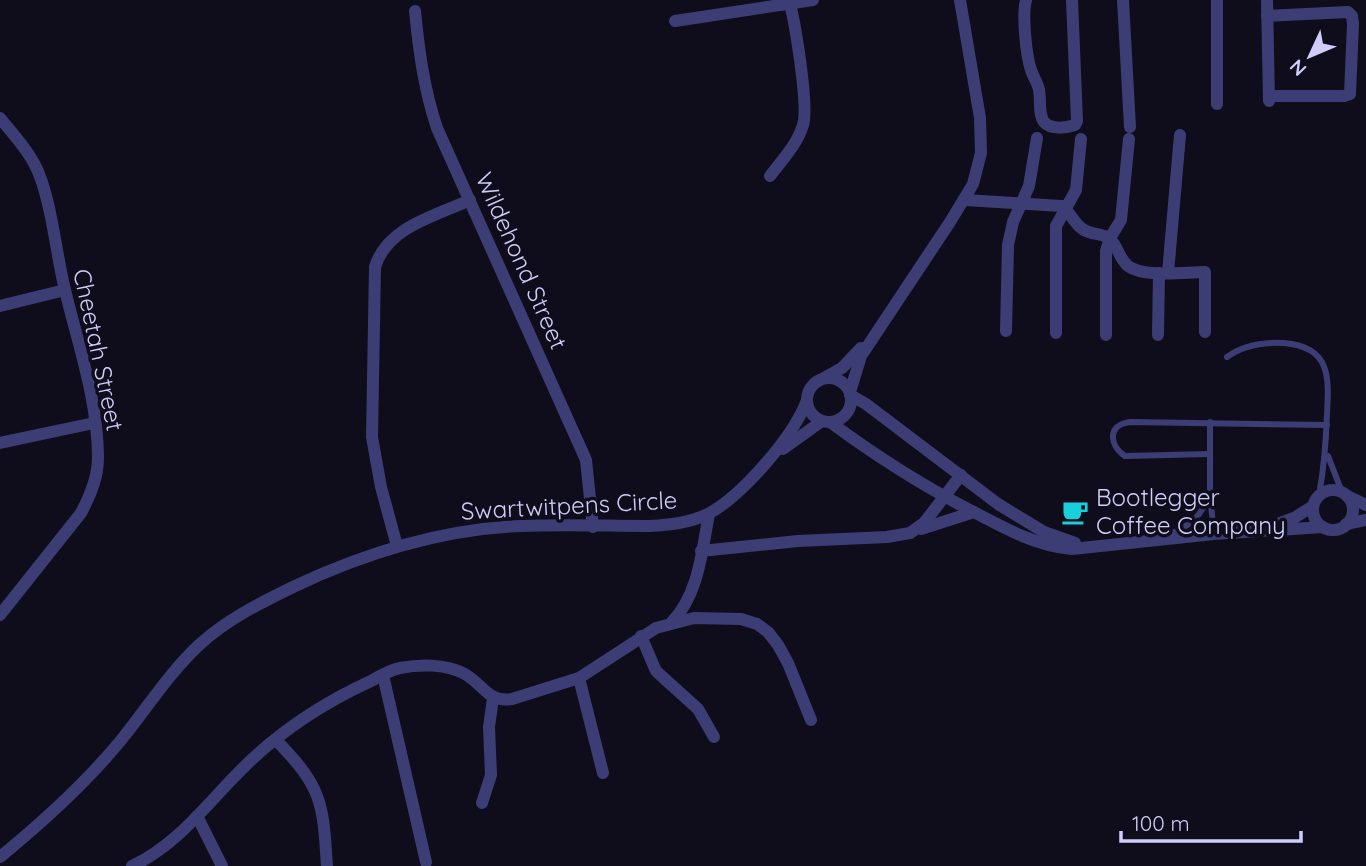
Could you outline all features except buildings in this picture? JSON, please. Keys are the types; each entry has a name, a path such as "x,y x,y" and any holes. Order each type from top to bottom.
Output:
{"street":[{"path":"675,21 813,0"},
{"path":"826,421 840,419 848,411 850,393 861,356 965,200 978,167 982,138 960,0"},
{"path":"1026,0 1024,16 1030,68 1039,87 1041,114 1044,122 1051,127 1067,128 1075,125 1077,121 1072,0"},
{"path":"1106,335 1106,251 1121,220 1129,133 1123,0"},
{"path":"1217,0 1217,104"},
{"path":"1267,0 1267,16 1269,99 1350,94 1353,24 1352,16 1348,12 1267,16"},
{"path":"770,176 800,135 804,122 805,104 790,2"},
{"name":"Wildehond Street","path":"415,11 419,55 429,104 586,460 593,527"},
{"name":"Cheetah Street","path":"0,118 22,145 39,174 81,349 98,458 90,496 70,528 0,615"},
{"path":"1158,335 1180,135"},
{"path":"1006,331 1008,245 1013,222 1029,186 1037,138"},
{"path":"1056,333 1056,226 1076,190 1082,139"},
{"path":"397,546 381,487 372,437 375,267 379,253 395,235 470,200"},
{"path":"965,200 1055,205 1065,208 1081,228 1110,238 1127,265 1142,272 1205,272 1205,332"},
{"path":"0,306 65,290"},
{"path":"879,327 842,368 811,387 807,400 811,413 886,463 945,497 1038,542 1059,548 1089,547 1258,530 1323,527 1335,529 1366,520"},
{"path":"822,379 841,382 850,393 998,504 1044,532 1089,547"},
{"name":"Swartwitpens Circle","path":"3,859 87,779 175,670 215,632 248,610 303,582 397,546 460,533 502,527 667,526 683,523 709,513 737,492 774,455 799,419 807,400"},
{"name":"Swartwitpens Circle","path":"774,455 826,421"},
{"path":"0,443 94,423"},
{"path":"911,533 924,523 961,475"},
{"path":"1258,530 1294,518 1330,490 1366,505"},
{"path":"1344,494 1352,507 1350,519 1346,524"},
{"path":"1316,501 1315,518 1323,527"},
{"path":"701,551 812,539 887,537 911,533 974,512"},
{"path":"672,622 683,611 690,596 709,513"},
{"path":"138,865 170,842 241,770 276,740 340,695 397,668 446,667 475,680 493,698 502,701 579,678 641,636 672,622 694,618 741,619 757,624 768,632 788,663 811,720"},
{"path":"641,636 656,671 698,709 714,737"},
{"path":"383,675 426,862"},
{"path":"579,678 603,772"},
{"path":"482,803 491,775 489,727 493,698"},
{"path":"276,740 315,789 327,866"},
{"path":"197,816 222,866"}],"lane":[{"path":"1227,357 1243,348 1269,343 1298,345 1317,355 1323,362 1329,381 1326,451 1316,501"},
{"path":"1210,454 1125,456 1115,447 1113,433 1115,427 1126,422 1327,425"},
{"path":"1210,422 1210,495 1214,534"},
{"path":"1326,451 1344,494"},
{"path":"1155,540 1192,523 1203,510 1210,495"}],"place":[{"name":"Bootlegger Coffee Company","path":"1075,512"}]}
